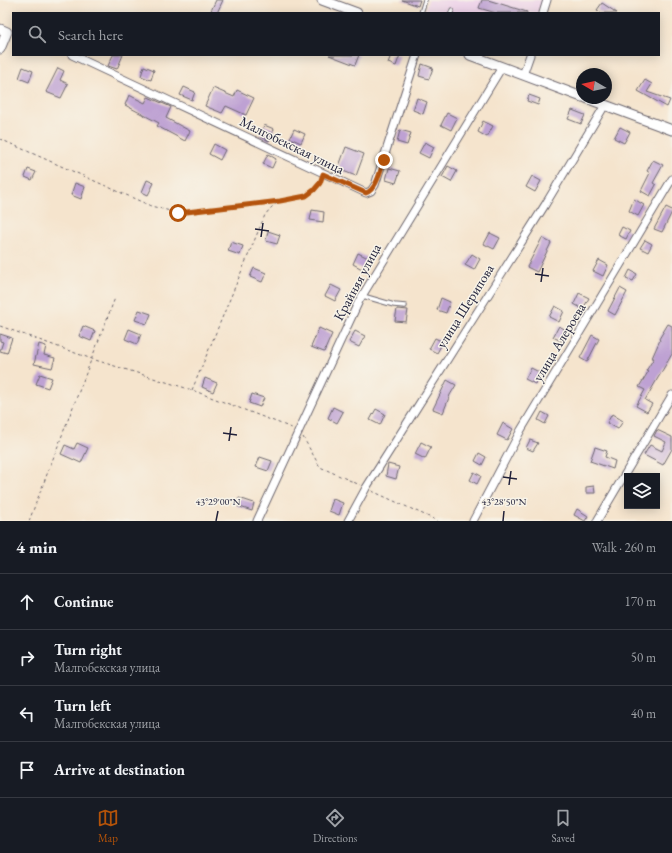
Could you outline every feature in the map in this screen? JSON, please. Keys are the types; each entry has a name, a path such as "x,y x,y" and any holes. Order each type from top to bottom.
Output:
{"street":[{"path":"322,0 354,12"},
{"path":"543,12 547,0"},
{"path":"0,50 7,31"},
{"name":"Малгобекская улица","path":"74,56 120,76 358,191 366,193 371,191 382,166 417,56"},
{"path":"473,56 576,95"},
{"path":"523,75 530,56"},
{"name":"Крайняя улица","path":"257,521 362,296 502,67"},
{"path":"605,105 672,130"},
{"name":"улица Шерипова","path":"348,521 366,488 545,205 605,105"},
{"name":"улица Алероева","path":"473,521 522,430 672,179"},
{"path":"597,521 672,394"}],"lane":[{"path":"421,12 425,0"},
{"path":"362,296 394,305 404,306"}],"path":[{"path":"0,139 151,206 178,213 280,201 310,193 320,183 323,174"},
{"path":"192,390 265,215 272,206 280,201"},
{"path":"28,521 115,298"},
{"path":"0,326 92,359 192,390 300,431 320,467 438,521"}],"shaded area":[{"path":"428,0 543,0 538,12 424,12"}],"building":[{"path":"216,0 223,0 217,12 210,12"},
{"path":"402,0 420,0 418,6"},
{"path":"482,0 488,0 527,12 493,12 479,8"},
{"path":"602,3 616,12 600,12 597,10"},
{"path":"113,56 123,56 117,69 108,66"},
{"path":"332,56 359,56 355,65"},
{"path":"391,56 400,56 396,66 388,63"},
{"path":"422,64 433,68 429,79 419,76"},
{"path":"144,66 154,70 151,80 141,76"},
{"path":"23,67 33,71 29,82 19,78"},
{"path":"58,68 64,71 60,80 68,84 61,98 46,92"},
{"path":"645,80 652,84 647,92 670,100 667,107 638,91"},
{"path":"184,87 195,92 192,100 180,95"},
{"path":"213,88 234,97 237,90 254,98 246,115 226,106 222,113 205,106"},
{"path":"129,95 145,103 148,97 171,107 166,118 190,131 185,141 157,126 159,123 125,105"},
{"path":"529,95 540,99 538,105 527,101"},
{"path":"417,98 427,102 423,114 413,110"},
{"path":"572,110 585,115 581,124 568,119"},
{"path":"447,113 457,118 451,130 441,125"},
{"path":"483,121 493,126 487,137 478,132"},
{"path":"264,125 274,129 269,141 260,136"},
{"path":"620,127 630,132 624,143 614,138"},
{"path":"294,129 305,134 301,143 290,138"},
{"path":"400,130 411,133 407,145 397,142"},
{"path":"425,142 434,147 429,158 419,153"},
{"path":"214,144 225,150 220,160 209,154"},
{"path":"346,147 364,154 356,176 338,169"},
{"path":"268,154 276,159 272,168 263,164"},
{"path":"653,160 663,165 653,183 656,185 650,196 641,191 650,173 647,171"},
{"path":"448,166 457,171 451,182 442,177"},
{"path":"389,168 400,171 396,183 386,180"},
{"path":"28,169 36,172 32,180 25,177"},
{"path":"532,176 541,181 535,192 526,187"},
{"path":"147,180 154,183 148,195 142,192"},
{"path":"75,183 85,187 81,199 71,195"},
{"path":"634,199 644,205 638,216 629,211"},
{"path":"666,207 672,210 672,212 662,232 654,229"},
{"path":"312,210 324,212 323,222 310,220"},
{"path":"622,227 630,231 626,239 618,235"},
{"path":"268,231 280,235 277,244 266,241"},
{"path":"490,233 500,238 494,249 484,244"},
{"path":"542,238 551,243 537,272 527,267"},
{"path":"645,240 652,244 648,252 640,248"},
{"path":"231,242 243,246 240,255 228,251"},
{"path":"358,253 368,258 362,269 353,264"},
{"path":"472,254 480,259 474,270 465,265"},
{"path":"599,260 608,265 603,276 593,271"},
{"path":"254,268 266,273 262,282 250,277"},
{"path":"630,270 637,274 633,281 626,278"},
{"path":"331,285 341,290 335,301 325,296"},
{"path":"620,288 627,292 615,315 608,311"},
{"path":"579,293 589,298 583,309 574,304"},
{"path":"441,298 450,302 446,313 437,310"},
{"path":"555,306 564,311 559,322 549,317"},
{"path":"397,309 408,310 406,322 395,321"},
{"path":"139,310 151,314 147,324 135,320"},
{"path":"668,324 672,326 672,354 645,400 652,404 647,412 636,406 645,390 639,387 654,358 652,358 660,340 659,339"},
{"path":"83,326 95,331 91,341 79,336"},
{"path":"559,326 568,331 563,342 553,337"},
{"path":"319,328 332,334 324,352 311,347"},
{"path":"129,329 141,334 137,344 125,339"},
{"path":"355,331 365,336 359,347 349,342"},
{"path":"0,334 12,338 7,353 0,351 3,342 0,341"},
{"path":"592,335 599,339 587,362 580,358"},
{"path":"435,338 443,342 437,353 429,349"},
{"path":"39,344 46,346 44,355 55,358 52,368 34,364"},
{"path":"531,368 541,373 535,384 525,379"},
{"path":"40,374 52,378 48,388 36,384"},
{"path":"205,378 217,383 213,392 202,387"},
{"path":"447,380 456,385 450,395 443,413 433,409"},
{"path":"252,394 264,398 260,407 249,403"},
{"path":"333,407 343,412 337,423 328,418"},
{"path":"376,409 385,414 380,425 370,420"},
{"path":"542,412 549,416 545,424 538,420"},
{"path":"612,414 623,421 618,429 607,423"},
{"path":"503,423 513,429 507,440 497,435"},
{"path":"657,430 672,437 672,449 663,465 644,455 650,445 662,451 666,442 654,436"},
{"path":"530,440 538,443 533,451 526,448"},
{"path":"421,442 431,447 425,459 415,454"},
{"path":"77,443 88,448 81,463 61,454 65,445 74,449"},
{"path":"595,447 607,451 605,457 615,461 613,469 590,461"},
{"path":"479,453 486,457 482,465 475,461"},
{"path":"260,457 272,461 268,471 256,467"},
{"path":"388,464 399,467 396,479 386,476"},
{"path":"474,472 481,476 477,484 470,480"},
{"path":"594,486 595,493 586,493 586,487"},
{"path":"239,498 254,503 252,511 237,506"},
{"path":"333,499 343,503 339,515 329,511"},
{"path":"577,509 588,516 585,521 574,515"}],"route":[{"path":"178,213 280,201 306,196 320,183 323,174 358,191 366,193 371,191 375,185 384,160"}]}
